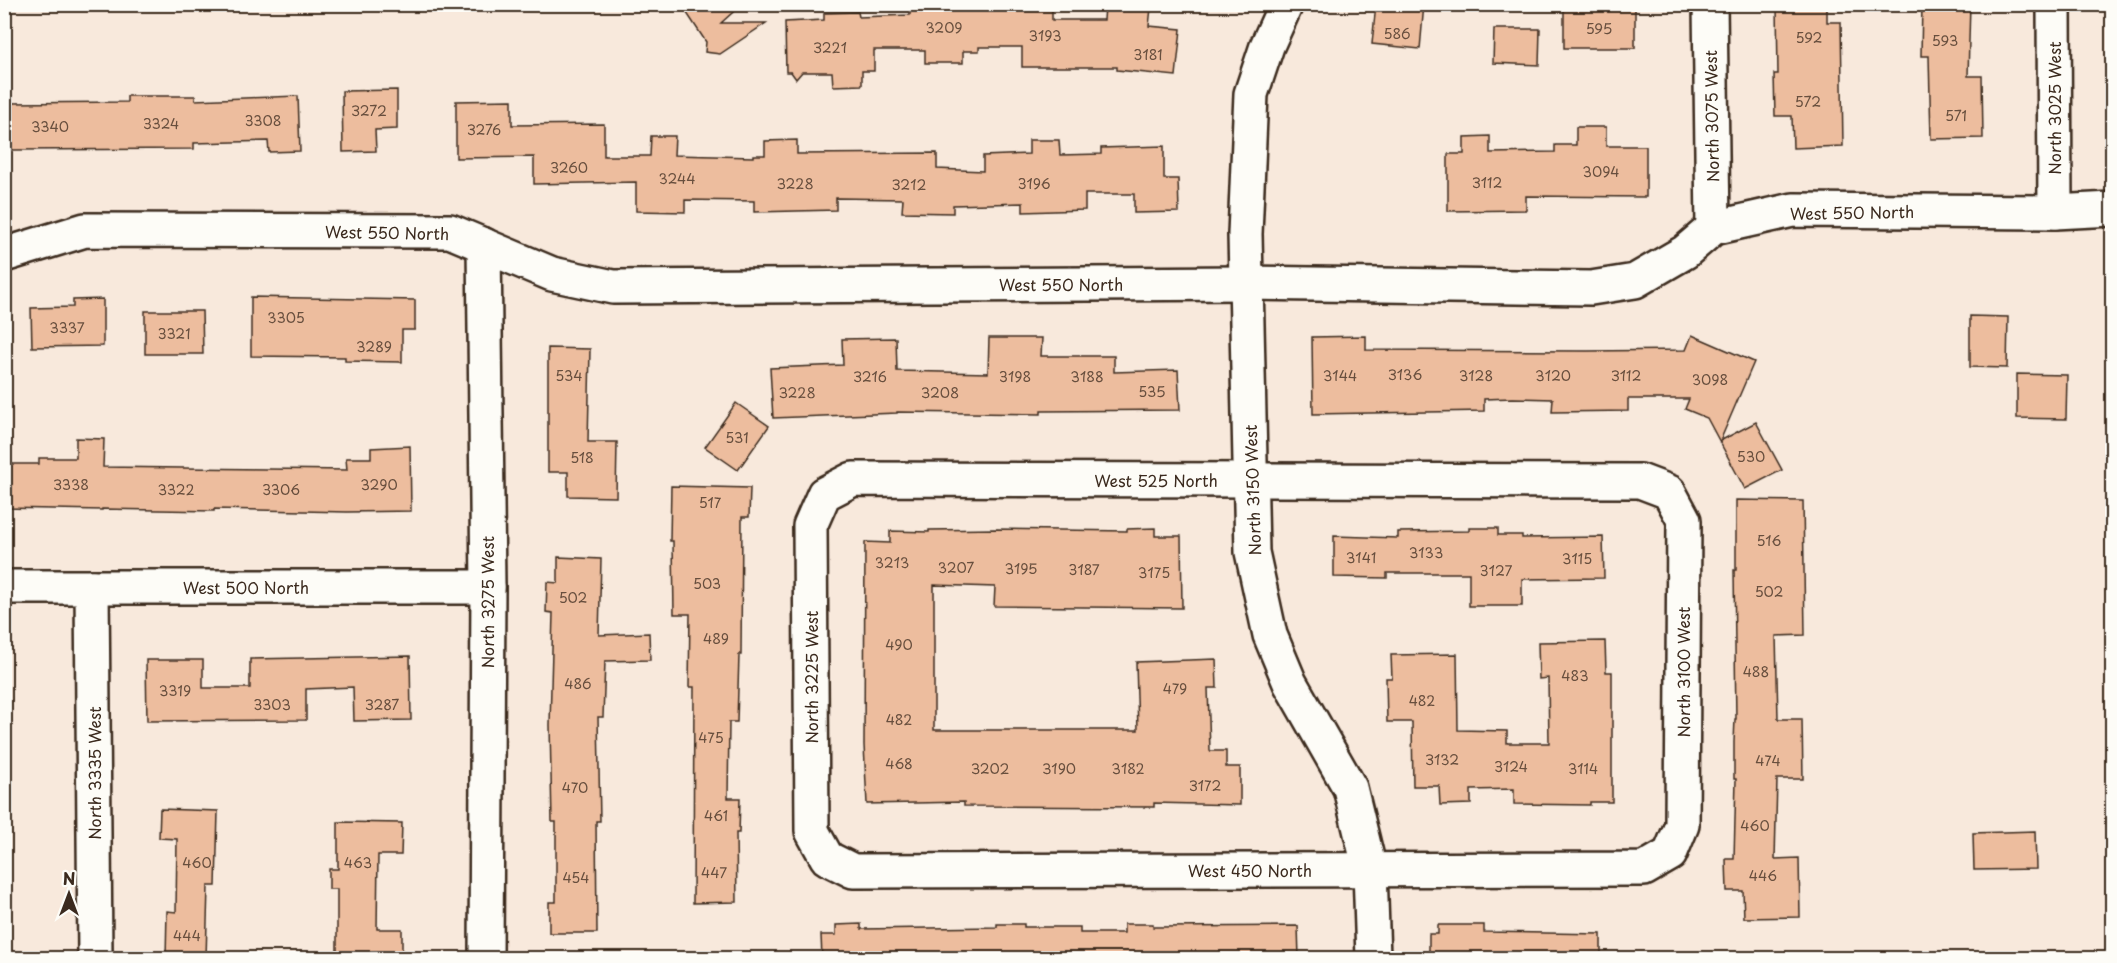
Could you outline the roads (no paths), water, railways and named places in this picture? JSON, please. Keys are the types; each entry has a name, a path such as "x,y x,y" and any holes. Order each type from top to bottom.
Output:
{"street":[{"name":"North 3150 West","path":"1286,4 1267,46 1251,94 1245,234 1252,552 1270,635 1290,683 1350,788 1370,870 1373,958"},
{"name":"North 3075 West","path":"1710,4 1713,228"},
{"name":"North 3025 West","path":"2054,4 2055,212"},
{"name":"West 550 North","path":"4,255 85,230 450,231 552,274 613,287 1247,284 1591,288 1635,281 1685,252 1713,228 1793,210 2055,212 2112,210"},
{"name":"North 3275 West","path":"484,245 488,587 486,958"},
{"name":"West 525 North","path":"824,494 853,479 1640,481 1669,492"},
{"name":"North 3100 West","path":"1669,492 1684,520 1682,825 1670,854"},
{"name":"North 3225 West","path":"824,494 810,526 812,831 827,858"},
{"name":"West 500 North","path":"4,587 488,587"},
{"name":"North 3335 West","path":"92,587 95,958"},
{"name":"West 450 North","path":"827,858 853,871 1644,870 1670,854"}]}
